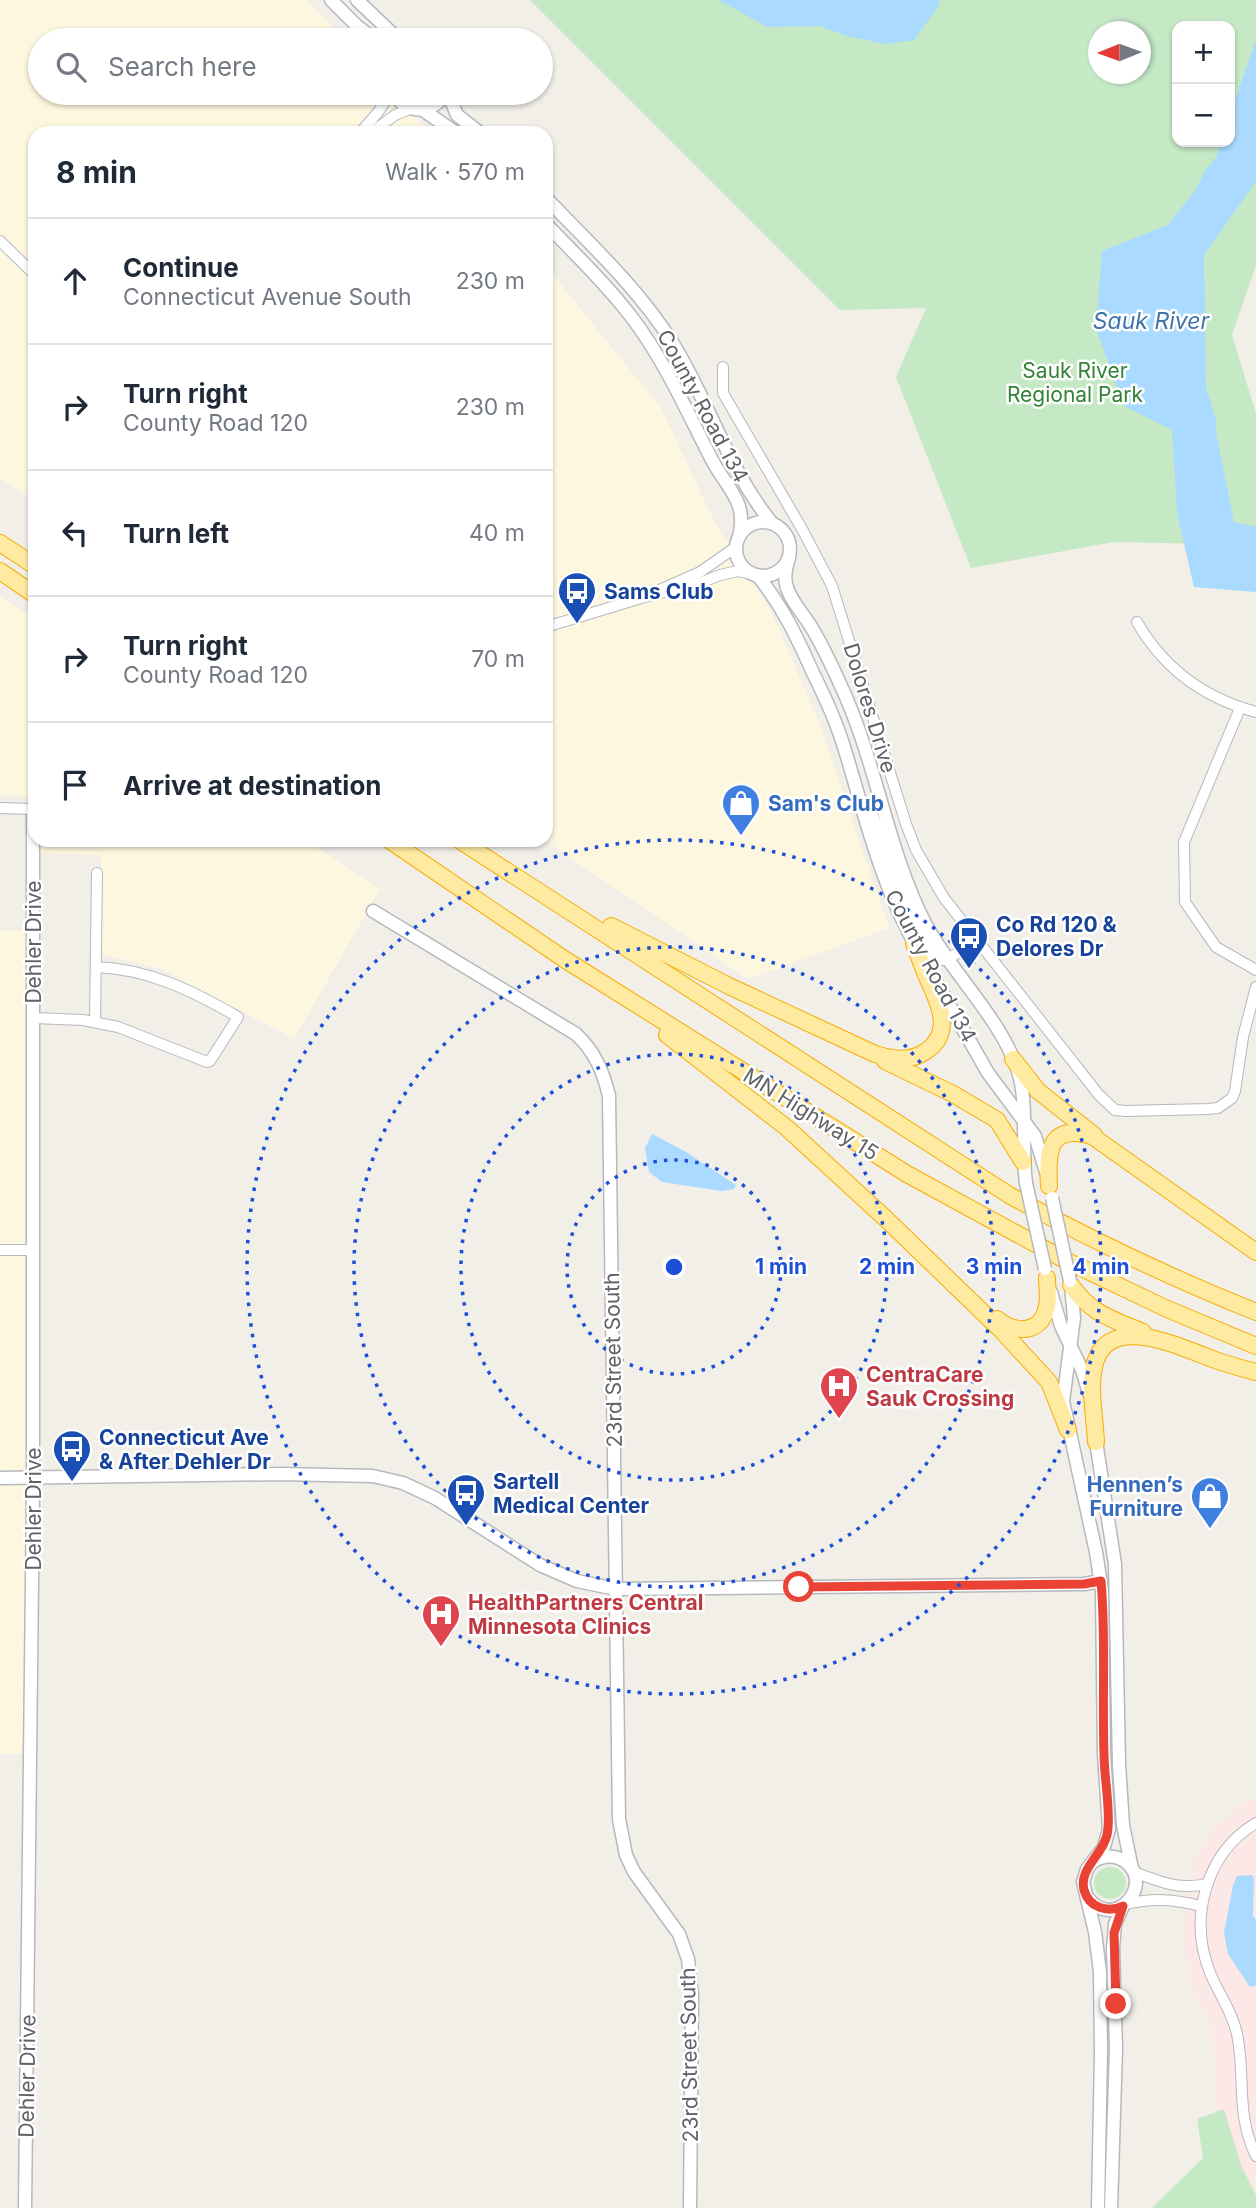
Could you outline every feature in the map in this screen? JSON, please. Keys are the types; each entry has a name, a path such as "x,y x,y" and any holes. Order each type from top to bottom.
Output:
{"highway":[{"path":"0,543 28,561"},
{"path":"0,571 28,590"},
{"name":"MN Highway 15","path":"399,847 564,959 907,1174 1065,1260 1165,1308 1256,1346"},
{"name":"MN Highway 15","path":"470,847 1009,1195 1092,1240 1176,1280 1256,1312"},
{"path":"514,875 675,960 835,1035 987,1113 1005,1130 1023,1162"},
{"path":"835,1035 888,1058 909,1059 930,1049 940,1035 941,1006 915,944"},
{"path":"564,959 787,1128 885,1217 1049,1382 1068,1430"},
{"path":"1013,1059 1038,1091 1101,1141 1256,1252"},
{"path":"1050,1192 1048,1154 1059,1136 1071,1132 1092,1136 1101,1141"},
{"path":"969,1299 1005,1325 1019,1329 1032,1328 1041,1323 1047,1308 1046,1274"},
{"path":"1070,1283 1087,1306 1097,1312 1168,1342 1256,1373"},
{"path":"1096,1442 1093,1385 1094,1367 1099,1354 1111,1341 1124,1336 1141,1336 1168,1342"}],"street":[{"path":"331,0 360,28"},
{"path":"357,0 386,28"},
{"path":"366,126 383,105"},
{"path":"405,105 444,126"},
{"path":"380,126 394,115 430,105"},
{"path":"452,105 457,115 471,126"},
{"name":"County Road 134","path":"553,205 633,288 656,318 691,375 751,496 772,523"},
{"name":"County Road 134","path":"553,231 620,303 662,362 714,463 740,504 743,523 738,542"},
{"path":"0,241 28,268"},
{"name":"Dolores Drive","path":"723,367 723,393 803,528 832,586 916,850 944,898 976,942 1099,1095 1115,1110 1218,1108 1232,1098 1235,1091 1243,1037 1256,987"},
{"path":"553,625 651,595 695,586 720,575 738,571 754,575 773,575 789,558 789,541 786,534 772,523 750,525 738,542 700,572 671,583 651,595"},
{"path":"738,542 740,563 754,575"},
{"name":"County Road 134","path":"789,558 785,572 789,594 811,626 851,708 866,747 906,879 926,925 1001,1036 1020,1078 1026,1183 1046,1274 1061,1326 1089,1391 1115,1564 1119,1763 1124,1825 1133,1871"},
{"name":"County Road 134","path":"754,575 788,618 828,704 899,914 988,1073 1035,1136 1050,1192 1070,1283 1074,1318 1063,1401 1101,1581 1108,1829 1104,1847 1091,1864"},
{"path":"1137,622 1149,643 1185,679 1210,695 1256,712"},
{"path":"1240,708 1184,842 1185,902 1216,947 1256,970"},
{"path":"852,772 882,837 913,923 931,955 940,960 948,959 976,942"},
{"path":"0,808 28,809"},
{"name":"Dehler Drive","path":"25,2208 34,1477 33,847"},
{"path":"95,1021 97,873"},
{"name":"23rd Street South","path":"373,911 576,1034 590,1047 610,1096 618,1785 622,1838 634,1872 679,1934 688,1959 692,1995 690,2208"},
{"path":"34,1018 95,1021 143,1035 207,1062 238,1017 162,979 121,968 96,967"},
{"path":"0,1250 33,1250"},
{"path":"0,1478 293,1474 373,1476 403,1483 435,1498 540,1565 577,1581 617,1589 1084,1584 1101,1581"},
{"path":"1256,1823 1235,1839 1214,1868 1200,1906 1199,1925 1204,1957 1237,2033 1242,2110 1256,2156"},
{"path":"1098,2208 1100,1972 1097,1942 1084,1889 1084,1875 1091,1864 1111,1856 1125,1861 1136,1879 1134,1893 1124,1905 1115,1924 1113,1948 1116,2048 1111,2208"},
{"path":"1133,1871 1174,1886 1207,1884"},
{"path":"1086,1896 1104,1909 1157,1898 1180,1900 1200,1906"}],"shaded area":[{"path":"0,0 307,0 333,28 28,28 28,105 404,105 424,126 28,126 28,496 0,479"},
{"path":"553,275 661,408 716,525 771,611 820,725 889,928 748,979 553,846"},
{"path":"0,596 28,614 28,797 0,796"},
{"path":"37,847 317,847 380,889 294,1039 161,969 100,953 101,855 37,853"},
{"path":"0,931 26,931 32,1471 0,1471"},
{"path":"29,1481 28,1754 0,1754 0,1482"},
{"path":"1256,1799 1256,2208 1216,2120 1216,2080 1211,2028 1189,1981 1183,1926 1193,1863 1215,1826 1249,1800"}],"green space":[{"name":"Sauk River Regional Park","path":"530,0 1256,0 1256,265 1232,335 1256,414 1256,545 1114,542 971,568 896,377 926,308 840,310"},
{"path":"1110,1867 1121,1872 1126,1883 1121,1894 1110,1899 1099,1894 1094,1883 1099,1872"},
{"path":"1224,2109 1241,2165 1256,2195 1256,2208 1152,2208 1203,2158 1197,2119"}],"water":[{"path":"719,0 940,0 938,7 914,40 886,44 847,36 820,26 767,27"},
{"name":"Sauk River","path":"1256,39 1256,181 1204,255 1206,387 1216,420 1234,522 1256,527 1256,592 1194,587 1177,513 1172,430 1124,406 1096,329 1102,251 1168,225 1197,188 1204,172 1216,158 1219,147 1235,147 1235,101"},
{"path":"652,1134 686,1152 736,1185 734,1189 722,1191 662,1182 649,1172 645,1148"},
{"path":"1252,1875 1253,1915 1256,1920 1256,1985 1250,1987 1228,1954 1224,1933 1237,1876"}],"place":[{"name":"Sams Club","path":"577,625"},
{"name":"Sam's Club","path":"741,837"},
{"name":"Co Rd 120 & Delores Dr","path":"969,970"},
{"name":"CentraCare Sauk Crossing","path":"839,1420"},
{"name":"Connecticut Ave & After Dehler Dr","path":"72,1483"},
{"name":"Sartell Medical Center","path":"466,1527"},
{"name":"Hennen’s Furniture","path":"1210,1530"},
{"name":"HealthPartners Central Minnesota Clinics","path":"441,1648"}],"route":[{"path":"799,1587 1084,1584 1101,1581 1108,1829 1104,1847 1087,1869 1083,1882 1086,1896 1097,1906 1104,1909 1123,1906 1114,1933 1116,2004"}]}
